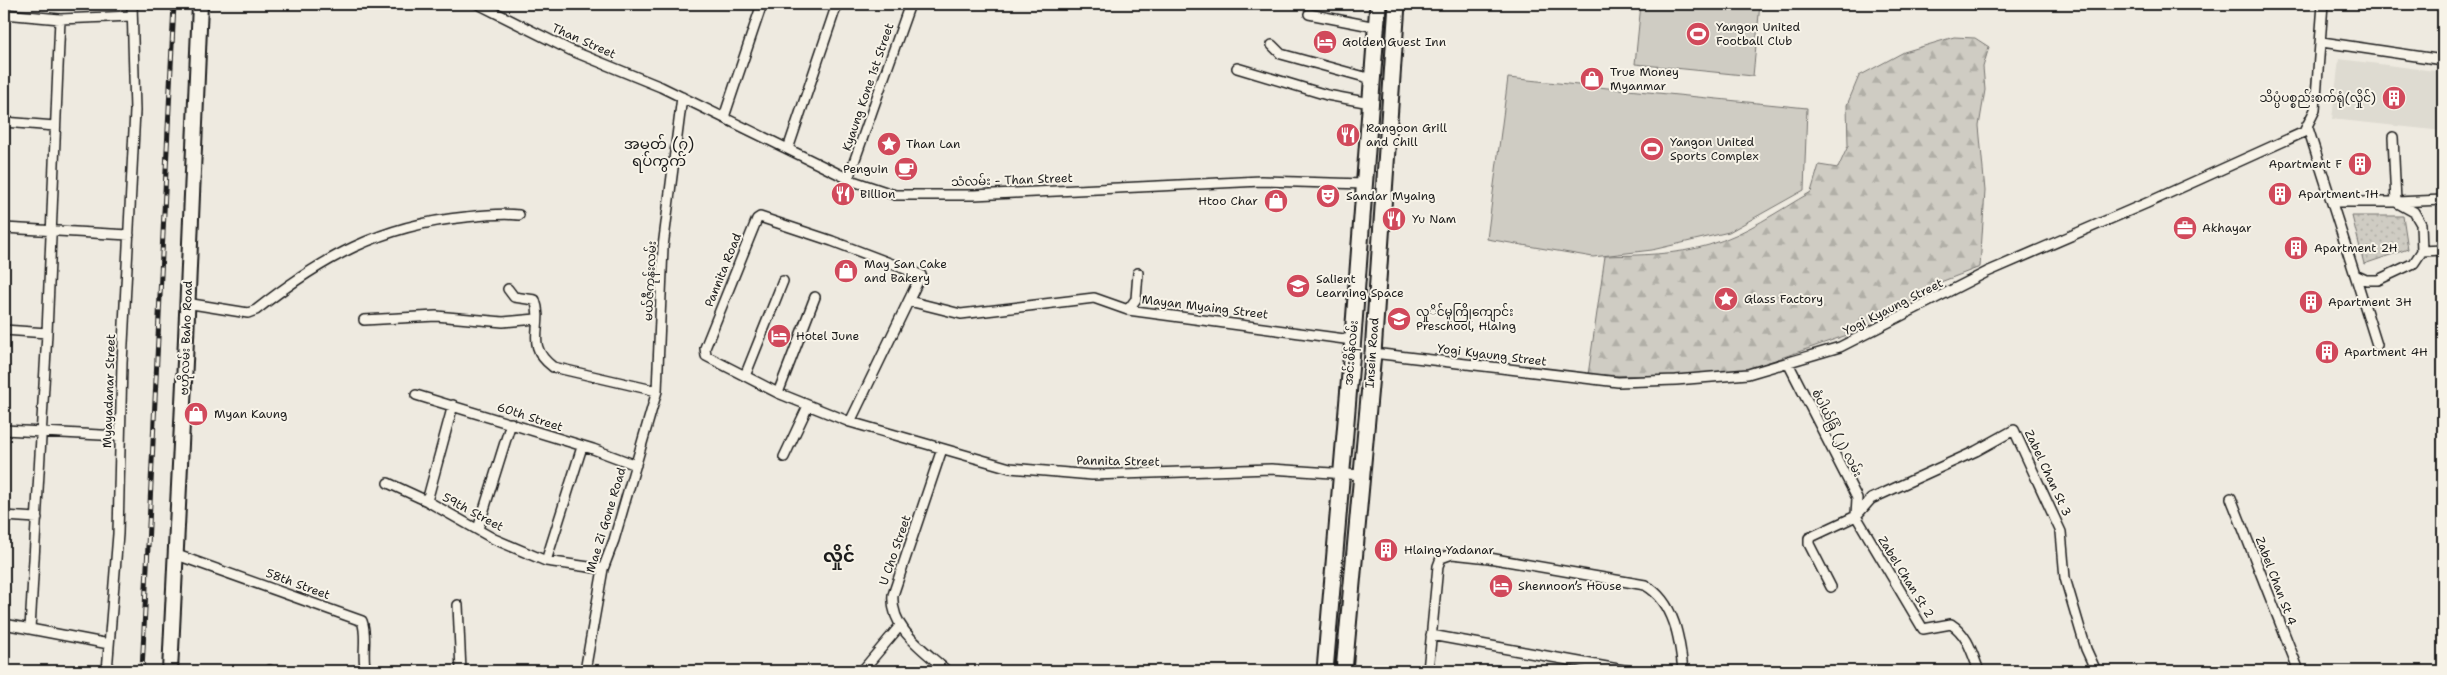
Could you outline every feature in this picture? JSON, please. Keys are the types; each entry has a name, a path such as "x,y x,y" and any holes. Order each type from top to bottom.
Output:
{"main road":[{"name":"ဗဟိုလမ်း Baho Road","path":"170,671 183,449 186,303 200,4"},
{"name":"အင်းစိန်လမ်း","path":"1325,671 1378,4"},
{"name":"Insein Road","path":"1344,671 1372,352 1397,4"},
{"path":"1373,51 1393,52"},
{"path":"1370,100 1389,98"},
{"path":"1364,188 1383,193"},
{"path":"1352,345 1372,352"},
{"path":"1331,587 1351,589"}],"street":[{"name":"Myayadanar Street","path":"107,671 118,534 120,436 135,111 132,4"},
{"name":"Than Street","path":"478,4 570,50 682,97"},
{"path":"724,117 762,4"},
{"path":"788,149 837,4"},
{"name":"Kyaung Kone 1st Street","path":"848,179 910,4"},
{"name":"Yogi Kyaung Street","path":"1372,352 1618,382 1676,380 1748,374 1840,348 1987,272 2304,132 2315,110 2322,42 2323,4"},
{"path":"4,14 60,19 132,16"},
{"path":"1309,14 1376,27"},
{"path":"30,630 47,333 60,19"},
{"path":"2322,42 2443,60"},
{"path":"1272,45 1281,54 1372,78"},
{"path":"1237,68 1327,95 1370,100"},
{"name":"သံလမ်း - Than Street","path":"682,97 848,179 895,195 974,194 1261,181 1364,188"},
{"name":"မယ်ဇီကုန်းလမ်း","path":"636,465 657,390 663,247 682,97"},
{"path":"4,122 55,126"},
{"path":"2307,125 2377,345"},
{"path":"2393,137 2396,202"},
{"path":"2332,202 2443,200"},
{"path":"2356,276 2366,280 2378,280 2414,263 2422,251 2421,224 2414,212 2396,202"},
{"path":"186,303 248,313 256,310 317,266 382,234 440,219 501,213 519,215"},
{"name":"Pannita Road","path":"745,376 706,356 705,352 757,219 760,217 920,274 909,301"},
{"path":"4,228 129,235"},
{"path":"2422,251 2443,250"},
{"path":"1128,310 1136,299 1138,272"},
{"path":"745,376 783,281"},
{"path":"508,289 514,297 535,300 537,347 541,358 553,367 657,390"},
{"path":"778,393 815,297"},
{"name":"Mayan Myaing Street","path":"909,301 961,314 1094,298 1128,310 1352,345"},
{"path":"850,422 909,301"},
{"path":"364,320 436,316 503,322 536,319"},
{"path":"4,330 47,333"},
{"name":"စံပါယ်ခြံ (၂) လမ်း","path":"1788,363 1857,498 1856,516"},
{"name":"Pannita Street","path":"745,376 778,393 850,422 1010,468 1092,475 1271,469 1362,474"},
{"name":"60th Street","path":"416,395 511,423 636,465"},
{"path":"427,501 453,405"},
{"path":"784,457 808,406"},
{"path":"478,529 511,423"},
{"path":"4,430 120,436"},
{"name":"Zabel Chan St 3","path":"1856,516 1871,500 1976,451 2014,430 2061,532 2065,578 2086,649 2096,671"},
{"path":"546,561 582,447"},
{"name":"U Cho Street","path":"899,627 892,607 893,596 942,449"},
{"name":"Mae Zi Gone Road","path":"585,671 603,569 614,540 636,465"},
{"name":"59th Street","path":"388,483 546,561 603,569"},
{"name":"Zabel Chan St 4","path":"2231,498 2299,671"},
{"path":"4,516 37,518"},
{"path":"1831,587 1808,544 1809,538 1856,516"},
{"name":"Zabel Chan St 2","path":"1856,516 1923,629 1951,624 1959,629 1966,636 1979,671"},
{"path":"1428,671 1438,566 1441,558 1452,554 1489,558 1645,585 1662,598 1673,619 1681,645 1683,671"},
{"name":"58th Street","path":"177,555 362,621 365,628 363,658 366,671"},
{"path":"458,605 461,671"},
{"path":"4,624 109,644"},
{"path":"862,671 899,627 947,671"},
{"path":"1431,635 1629,671"}],"shaded area":[{"path":"2339,59 2443,72 2443,131 2332,119"}],"green space":[{"name":"Yangon United Football Club","path":"1641,4 1760,4 1753,76 1635,64"},
{"path":"1954,37 1975,38 1989,47 1983,67 1985,90 1979,126 1985,191 1980,267 1938,283 1876,325 1749,369 1663,376 1588,375 1605,256 1671,253 1709,245 1736,235 1811,192 1819,165 1838,168 1848,146 1847,105 1859,76 1904,52"},
{"name":"Yangon United Sports Complex","path":"1508,78 1807,108 1804,190 1729,232 1652,250 1593,257 1487,239"},
{"path":"2352,216 2403,216 2408,249 2364,264"}],"railway":[{"path":"142,671 174,4"}],"place":[{"name":"Yangon United Football Club","path":"1698,34"},
{"name":"Golden Guest Inn","path":"1325,42"},
{"name":"True Money Myanmar","path":"1592,79"},
{"name":"သိပ္ပံပစ္စည်းစက်ရုံ(လှိုင်)","path":"2394,98"},
{"name":"Rangoon Grill and Chill","path":"1348,135"},
{"name":"Than Lan","path":"889,144"},
{"name":"Yangon United Sports Complex","path":"1652,149"},
{"name":"Apartment F","path":"2360,164"},
{"name":"Penguin","path":"906,169"},
{"name":"Billion","path":"843,194"},
{"name":"Apartment 1H","path":"2280,194"},
{"name":"Sandar Myaing","path":"1328,196"},
{"name":"Htoo Char","path":"1276,201"},
{"name":"Yu Nam","path":"1394,219"},
{"name":"Akhayar","path":"2185,228"},
{"name":"Apartment 2H","path":"2296,248"},
{"name":"May San Cake and Bakery","path":"846,271"},
{"name":"Salient Learning Space","path":"1298,286"},
{"name":"Glass Factory","path":"1726,299"},
{"name":"Apartment 3H","path":"2311,302"},
{"name":"လှုိင်မူကြိုကျောင်း Preschool, Hlaing","path":"1399,319"},
{"name":"Hotel June","path":"779,336"},
{"name":"Apartment 4H","path":"2327,352"},
{"name":"Myan Kaung","path":"196,414"},
{"name":"Hlaing Yadanar","path":"1386,550"},
{"name":"Shennoon’s House","path":"1501,586"}],"district":[{"name":"အမှတ် (၇) ရပ်ကွက်","path":"659,152"},
{"name":"လှိုင်","path":"839,556"}]}
